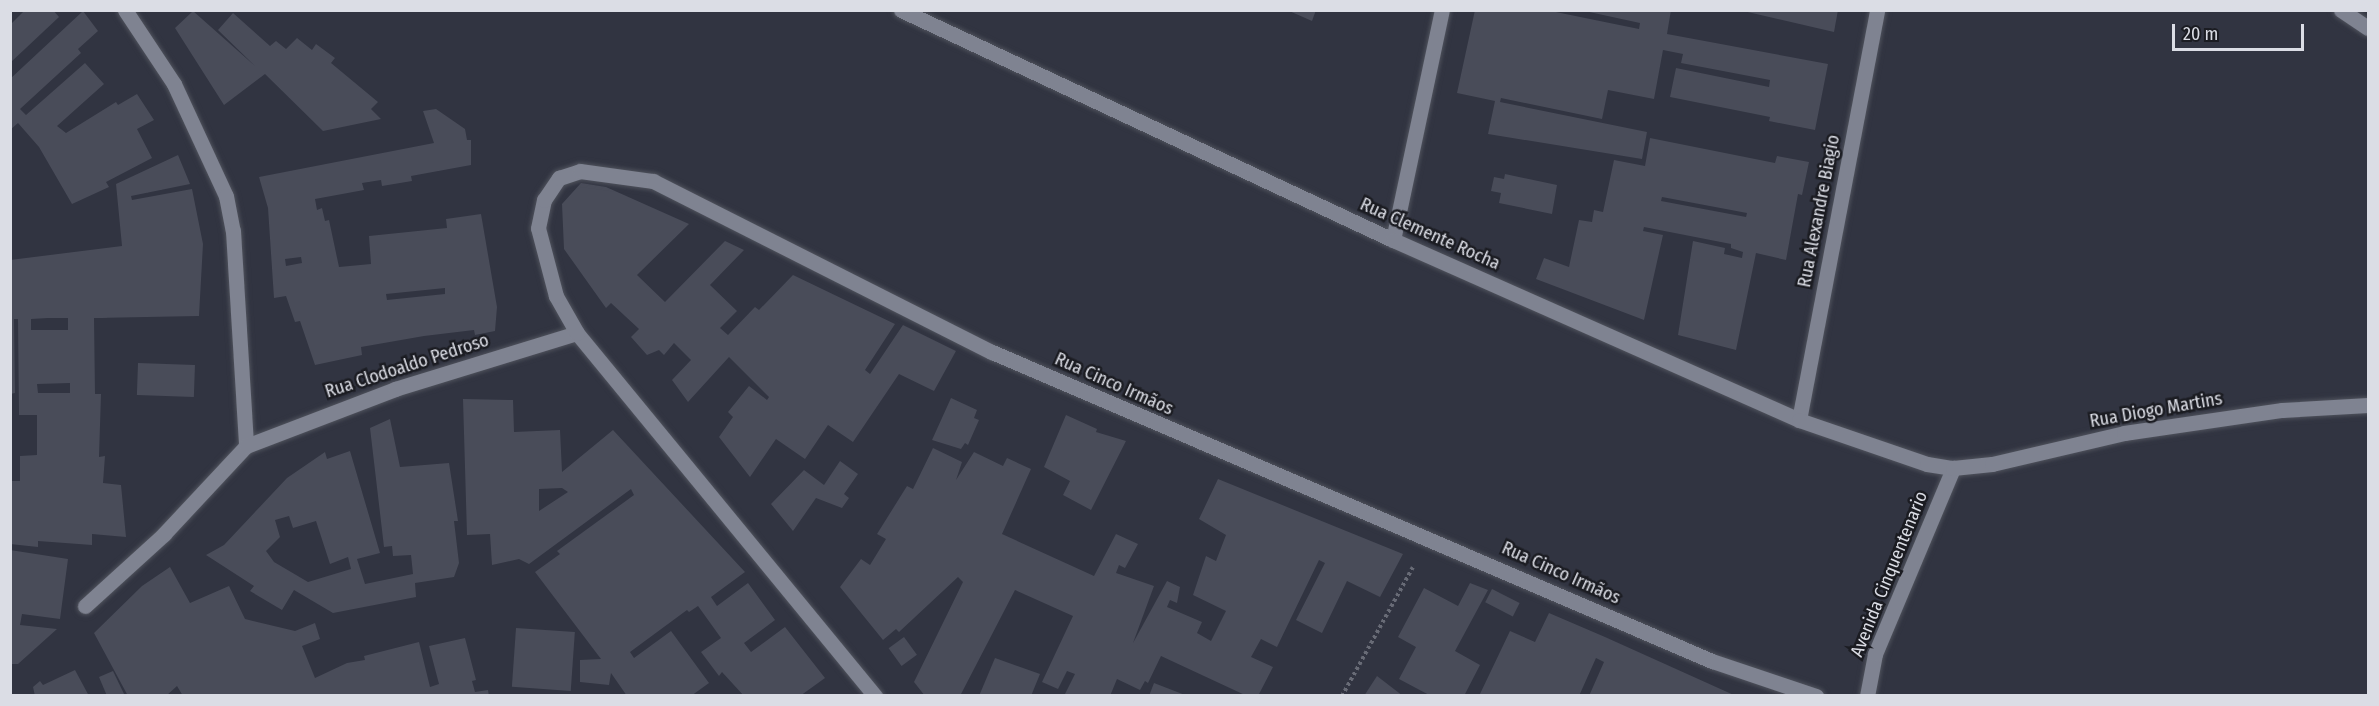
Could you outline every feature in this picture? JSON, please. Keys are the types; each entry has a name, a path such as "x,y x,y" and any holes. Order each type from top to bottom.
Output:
{"street":[{"path":"85,606 164,534 246,446 233,231 226,196 174,84 125,10"},
{"name":"Rua Clemente Rocha","path":"901,10 1393,240 1799,420 1884,451 1953,468"},
{"path":"1393,240 1442,10"},
{"name":"Rua Alexandre Biagio","path":"1799,420 1877,10"},
{"path":"2341,10 2368,28"},
{"name":"Rua Cinco Irmãos","path":"577,333 556,296 546,265 538,228 544,200 559,178 580,171 653,181 992,352 1712,660 1816,696"},
{"path":"577,333 875,696"},
{"name":"Rua Clodoaldo Pedroso","path":"246,446 395,389 577,333"},
{"name":"Rua Diogo Martins","path":"1953,468 1992,464 2124,433 2197,421 2368,405"},
{"name":"Avenida Cinquentenario","path":"1867,696 1875,654 1953,468"}],"path":[{"path":"1342,696 1429,537"}],"building":[{"path":"25,10 53,10 59,17 10,63 10,25"},
{"path":"1287,10 1316,10 1312,21"},
{"path":"1475,10 1546,10 1639,29 1640,23 1580,10 1671,10 1667,34 1828,64 1815,130 1769,121 1770,117 1670,97 1676,68 1769,87 1770,80 1681,63 1683,54 1663,50 1654,99 1608,90 1602,119 1501,98 1500,102 1647,132 1642,159 1488,134 1495,101 1457,93"},
{"path":"1739,10 1838,10 1834,32"},
{"path":"83,11 98,31 78,49 81,53 20,109 26,115 85,63 104,84 57,126 66,133 116,102 118,105 137,94 154,120 137,129 152,158 106,182 109,187 72,204 39,147 18,123 10,130 10,79"},
{"path":"193,11 255,66 218,30 233,13 270,46 276,41 286,49 297,38 312,50 316,44 335,58 331,63 378,102 371,109 381,119 323,131 265,74 224,105 175,28"},
{"path":"436,109 465,129 467,140 471,140 471,165 411,176 412,181 382,186 381,180 362,183 364,190 315,199 317,210 322,208 325,221 329,220 339,267 371,264 369,236 447,228 446,219 481,214 497,307 495,331 475,335 474,330 361,347 362,355 315,365 300,321 295,322 286,296 274,298 268,208 259,177 434,143 423,111","holes":["301,257 302,263 286,266 285,259","445,288 445,294 387,300 386,294"]},
{"path":"1650,138 1775,163 1777,156 1809,162 1802,195 1798,194 1786,260 1756,253 1736,350 1678,335 1693,241 1725,248 1724,254 1742,258 1743,252 1731,248 1731,244 1644,227 1643,231 1663,235 1644,320 1536,279 1544,258 1569,267 1579,220 1592,222 1594,210 1603,212 1614,160 1645,166","holes":["1662,197 1747,213 1746,217 1661,201"]},
{"path":"178,155 190,184 131,196 132,200 192,189 203,244 199,316 94,318 95,394 101,394 99,457 105,456 103,483 121,485 126,537 92,534 92,545 38,541 38,547 10,544 10,481 20,481 20,456 37,455 37,415 19,415 18,319 14,319 15,393 10,394 10,260 122,246 116,184","holes":["68,318 68,330 31,330 31,319","70,383 70,393 38,393 37,384"]},
{"path":"1505,174 1557,185 1552,214 1499,203 1501,193 1491,191 1494,177 1504,179"},
{"path":"581,183 606,187 689,224 637,275 665,302 725,241 744,250 710,285 737,311 720,328 728,335 755,307 759,310 793,275 895,324 865,370 870,374 903,325 956,351 934,391 899,374 853,442 828,425 805,459 776,439 750,477 719,437 733,417 728,412 749,386 767,400 769,397 729,357 688,402 672,380 691,360 674,343 664,355 659,350 647,355 631,337 639,329 611,303 606,308 564,249 562,204"},
{"path":"138,363 195,365 194,397 137,395"},
{"path":"951,398 977,410 974,418 979,420 968,445 965,443 961,449 932,440"},
{"path":"463,399 513,400 514,432 560,430 562,472 613,430 745,572 711,597 717,606 748,583 775,620 744,643 751,652 785,627 825,678 800,696 744,696 722,672 719,676 701,652 721,638 698,606 689,612 687,610 630,652 634,658 671,631 709,683 691,696 627,696 611,673 609,685 580,682 580,660 601,659 535,572 560,554 557,551 634,495 631,489 529,564 519,559 492,565 490,534 467,535","holes":["562,488 568,492 539,511 539,489"]},
{"path":"1066,415 1097,429 1096,432 1126,441 1091,510 1063,495 1070,481 1044,467"},
{"path":"390,419 400,467 449,463 458,521 454,521 459,563 454,577 415,583 416,597 333,613 294,590 282,610 250,591 254,586 206,555 224,545 287,478 325,452 327,459 350,451 380,553 357,559 365,584 413,574 411,555 393,556 392,546 384,547 370,428","holes":["289,516 293,528 316,521 330,564 348,557 351,569 308,582 274,562 266,551 280,537 275,520"]},
{"path":"933,448 962,462 956,480 974,452 1003,466 1007,458 1031,469 1002,534 1094,576 1116,534 1138,544 1125,568 1119,565 1116,573 1154,586 1133,643 1167,581 1180,587 1177,603 1170,600 1167,607 1202,622 1197,633 1211,641 1226,611 1193,595 1206,556 1216,561 1226,535 1199,519 1218,479 1403,554 1380,597 1347,581 1322,633 1296,620 1325,563 1319,560 1277,647 1261,639 1251,657 1273,667 1258,696 1247,696 1161,656 1148,683 1145,681 1140,690 1117,679 1110,696 1064,696 1075,674 1067,671 1058,689 1042,682 1073,616 1015,590 960,696 925,696 914,682 963,582 958,577 899,632 896,629 883,640 840,587 861,559 870,565 886,539 877,534 907,486 913,489"},
{"path":"840,461 858,474 844,494 849,498 842,508 816,498 793,531 771,504 804,470 824,485"},
{"path":"10,550 68,559 60,619 22,614 20,625 57,629 18,664 10,664"},
{"path":"170,567 190,603 229,586 245,619 295,631 315,623 320,639 302,646 315,678 347,663 365,660 364,656 419,642 430,687 439,684 429,646 465,638 476,680 472,681 475,692 488,690 489,696 183,696 177,686 166,696 128,696 94,633 142,586"},
{"path":"1470,583 1488,590 1455,651 1480,665 1464,696 1431,696 1399,679 1416,647 1398,637 1424,588 1458,606"},
{"path":"1492,589 1520,603 1513,616 1485,602"},
{"path":"1549,613 1736,696 1589,696 1604,662 1596,658 1579,696 1479,696 1510,631 1535,642"},
{"path":"516,628 575,632 571,691 512,687"},
{"path":"904,637 917,655 902,666 889,648"},
{"path":"995,658 1040,674 1031,696 979,696"},
{"path":"75,670 89,696 35,696 33,687 40,681 43,685"},
{"path":"113,671 125,696 107,696 99,677"},
{"path":"1377,676 1403,696 1364,696"},
{"path":"1154,683 1185,695 1185,696 1149,696"}]}
